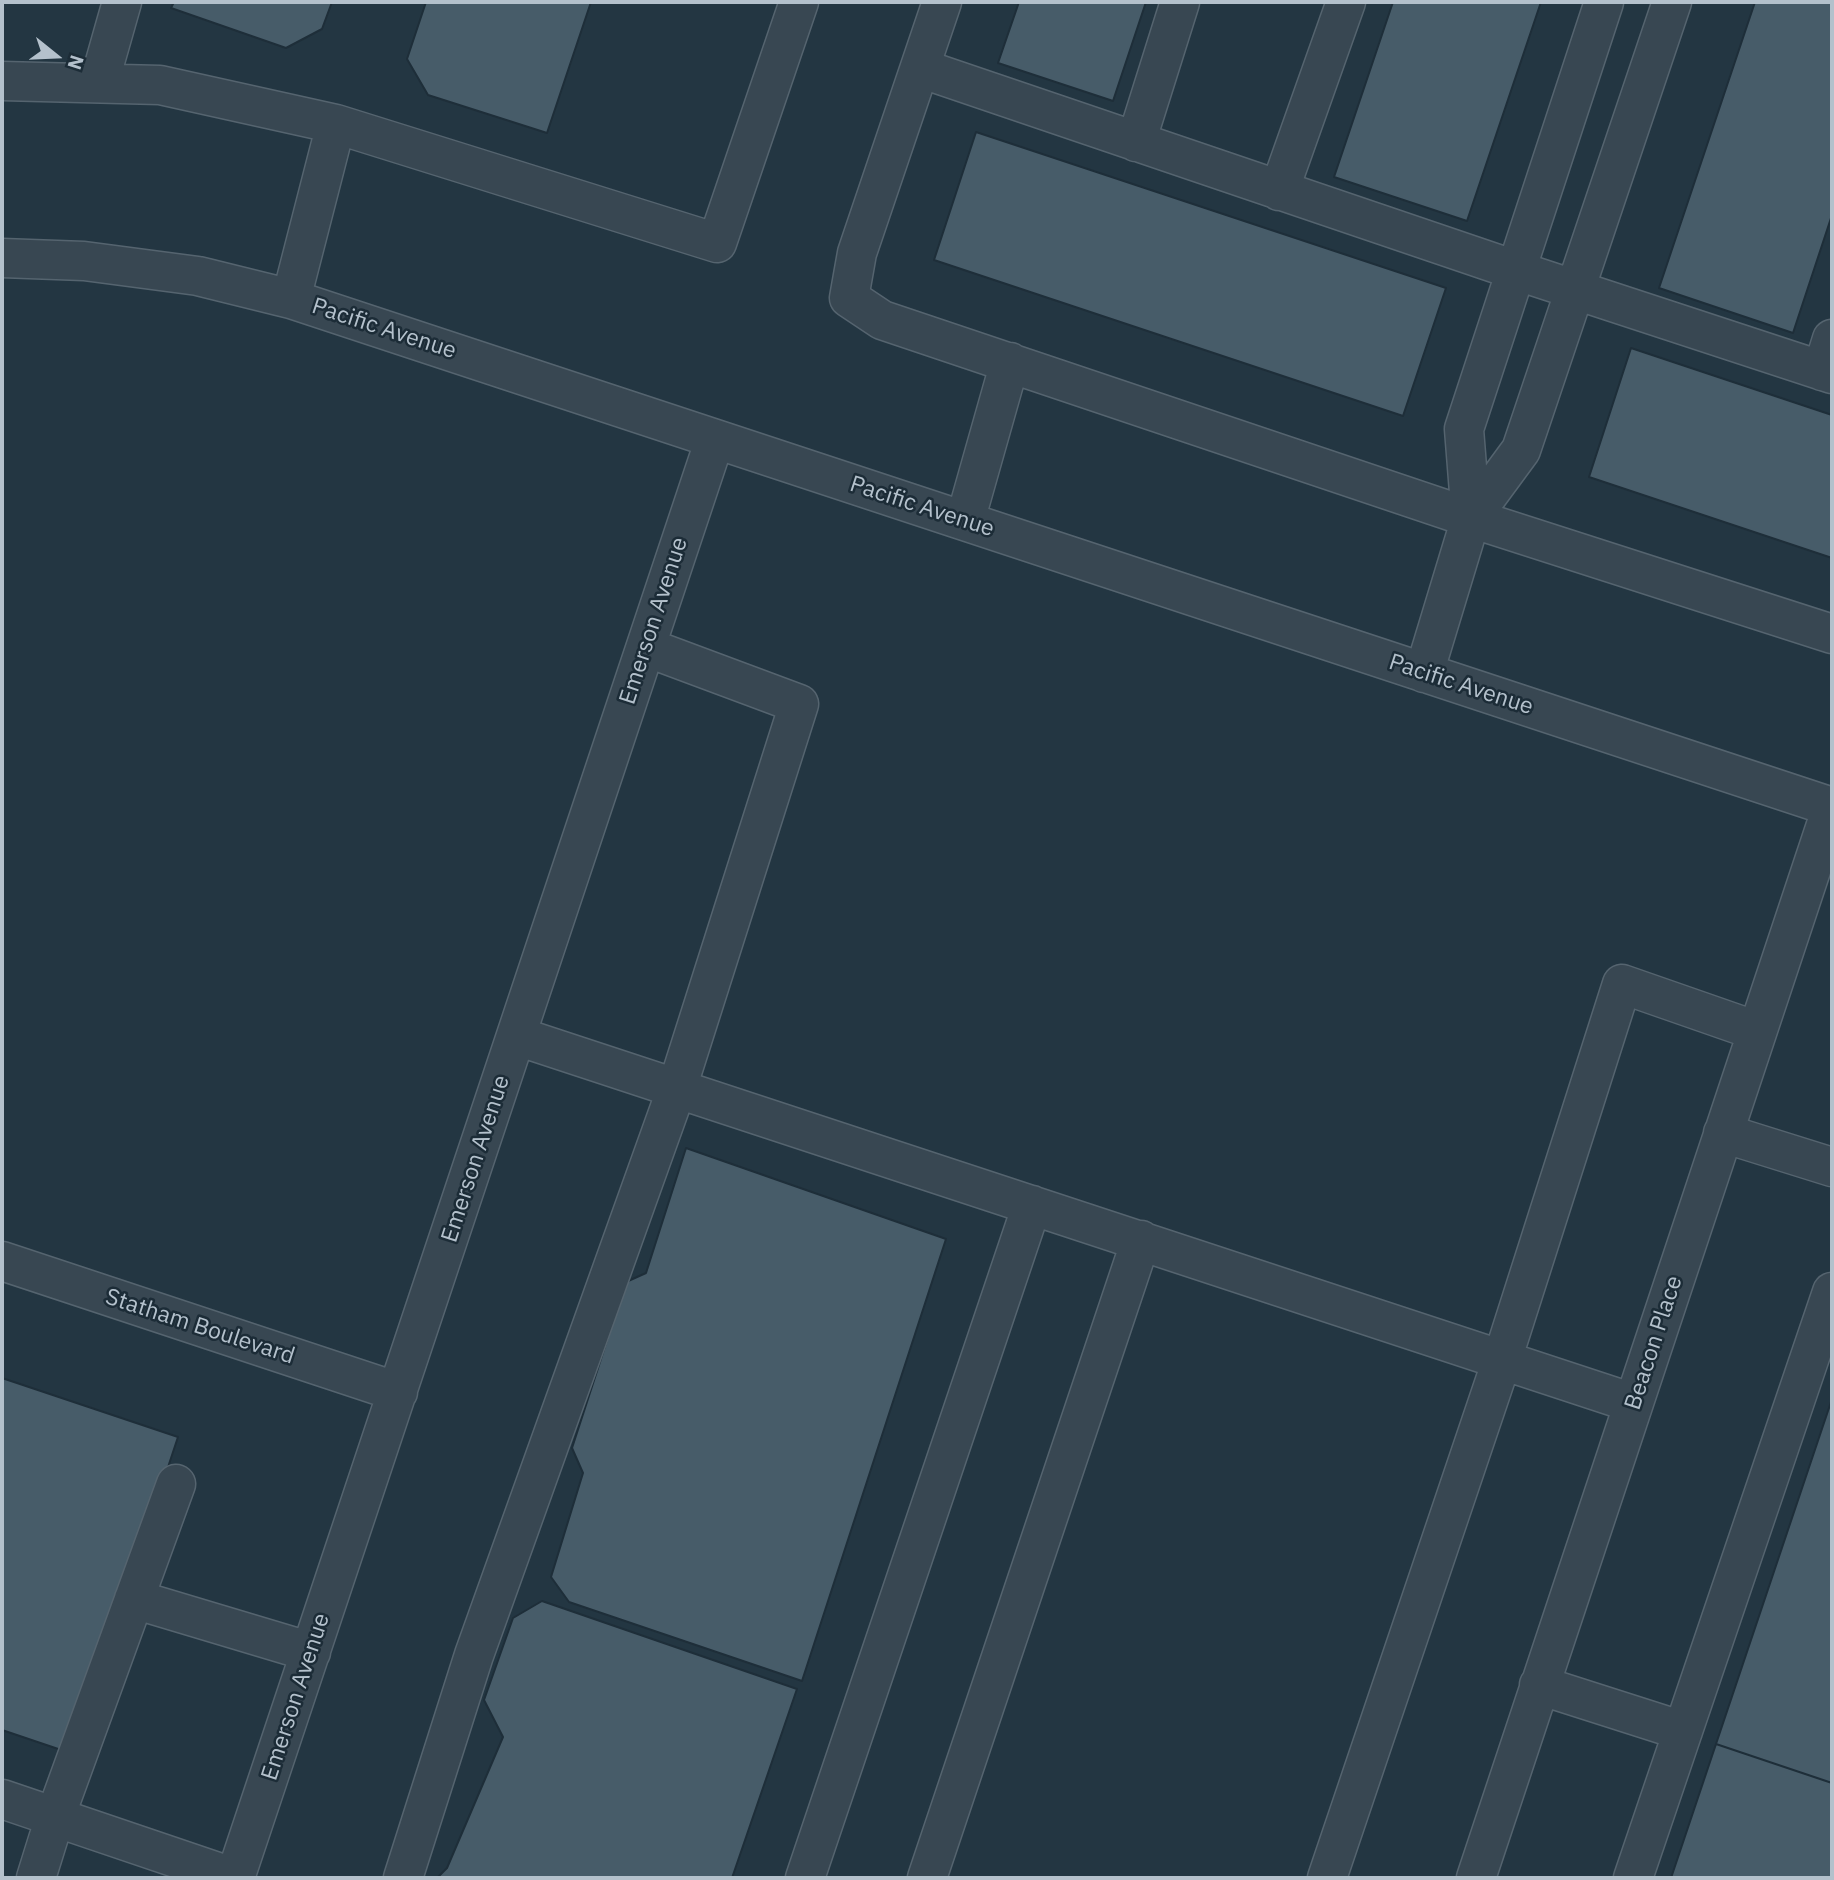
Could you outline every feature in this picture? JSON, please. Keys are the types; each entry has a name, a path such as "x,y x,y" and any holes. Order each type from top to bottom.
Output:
{"street":[{"path":"99,83 122,2"},
{"path":"2,81 160,85 336,124 717,243 799,2"},
{"path":"942,2 857,253 849,298 883,320 1471,518 1832,634"},
{"path":"1136,142 1180,2"},
{"path":"1279,191 1346,2"},
{"path":"1471,518 1464,429 1604,2"},
{"path":"1424,673 1471,518 1521,450 1672,2"},
{"path":"920,68 1516,270 1829,361"},
{"path":"291,299 336,124"},
{"name":"Pacific Avenue","path":"2,258 84,261 198,276 291,299 1832,807"},
{"path":"965,521 1010,362"},
{"name":"Emerson Avenue","path":"235,1878 715,439"},
{"path":"403,1878 474,1655 677,1088 799,704 646,647"},
{"name":"Beacon Place","path":"1476,1878 1832,807"},
{"path":"1327,1878 1502,1360 1622,984 1758,1031"},
{"path":"517,1036 1633,1403"},
{"path":"1723,1133 1832,1167"},
{"path":"804,1878 1032,1205"},
{"path":"927,1878 1141,1240"},
{"name":"Statham Boulevard","path":"2,1261 398,1392"},
{"path":"1633,1878 1832,1292"},
{"path":"36,1878 55,1817 176,1484"},
{"path":"134,1599 311,1652"},
{"path":"1539,1685 1683,1731"},
{"path":"2,1799 235,1878"}],"building":[{"path":"174,2 332,2 322,29 286,48 171,8"},
{"path":"426,2 591,2 547,133 428,95 407,59"},
{"path":"1019,2 1146,2 1113,101 998,63"},
{"path":"1393,2 1541,2 1467,221 1334,177"},
{"path":"1755,2 1832,2 1832,215 1793,333 1659,288"},
{"path":"976,132 1446,288 1403,416 934,260"},
{"path":"1631,348 1832,415 1832,558 1589,477"},
{"path":"686,1148 946,1239 802,1681 569,1602 551,1577 583,1473 572,1448 626,1282 646,1273"},
{"path":"2,1378 178,1437 73,1754 2,1730"},
{"path":"1832,1399 1832,1783 1716,1744"},
{"path":"542,1601 797,1689 732,1878 437,1878 447,1868 503,1737 484,1700 513,1618"},
{"path":"1716,1744 1832,1783 1832,1878 1671,1878"}]}
